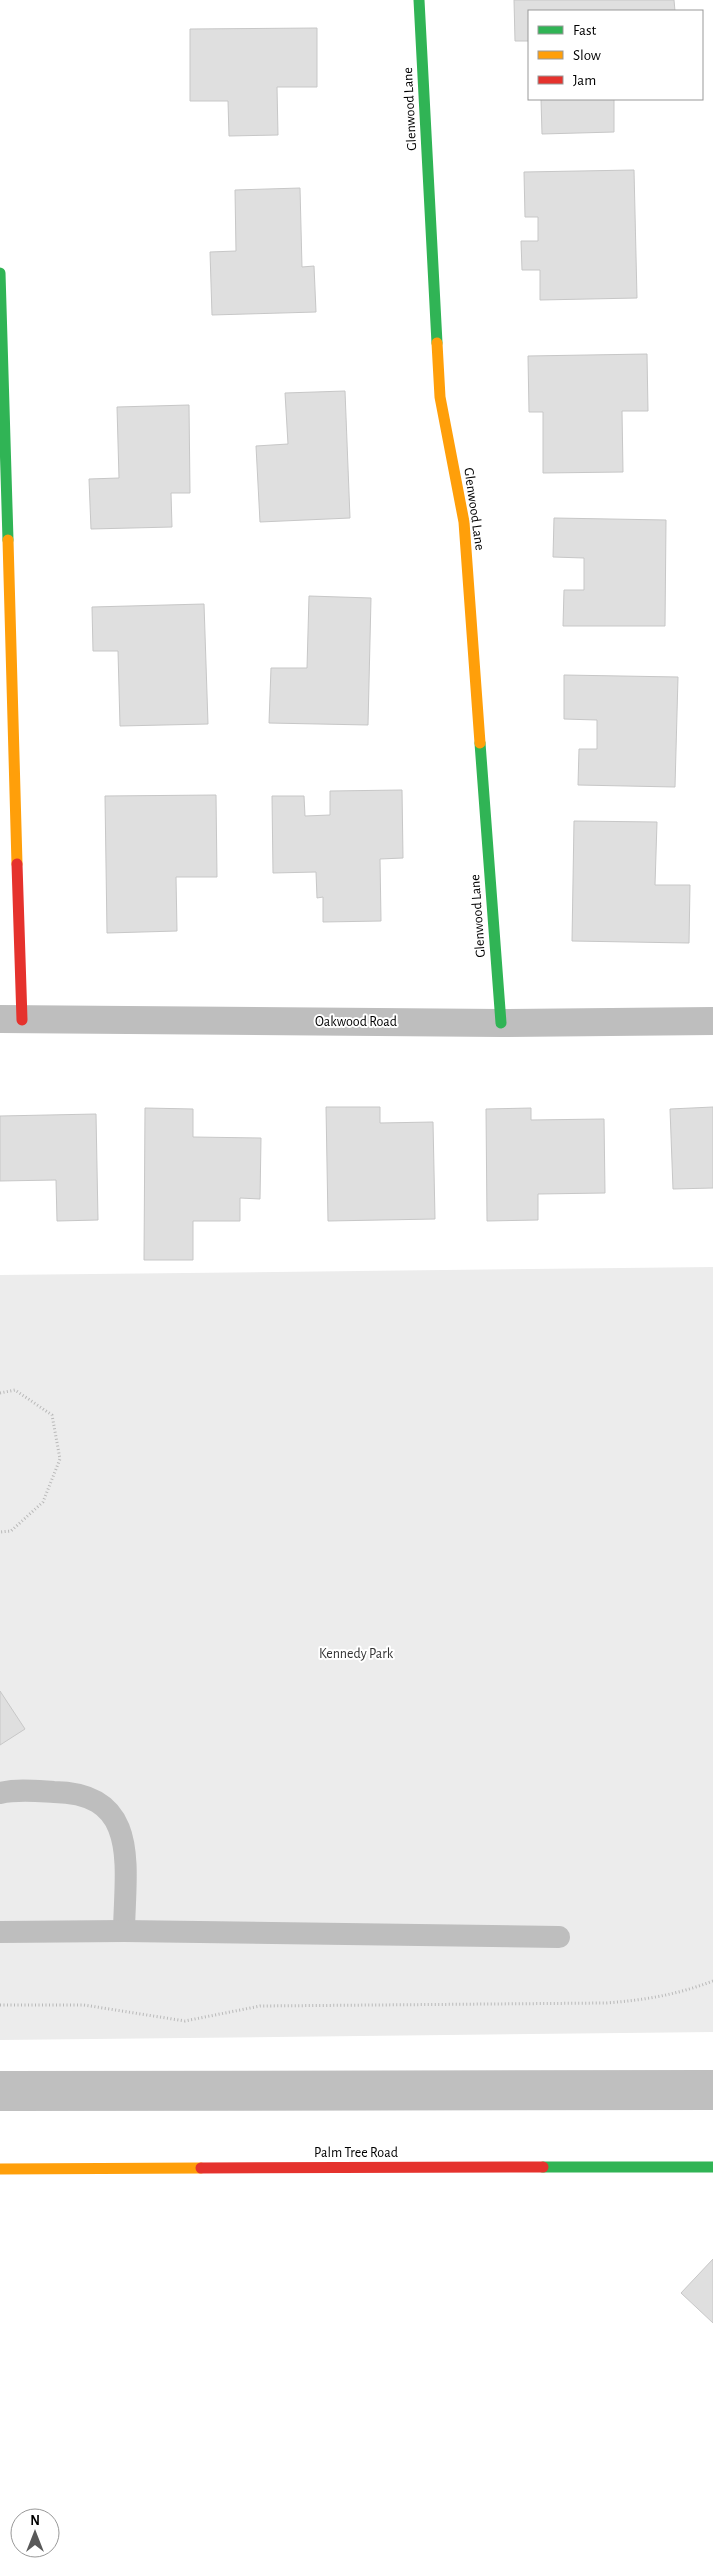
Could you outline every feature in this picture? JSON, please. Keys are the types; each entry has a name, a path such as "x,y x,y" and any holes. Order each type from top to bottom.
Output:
{"street":[{"name":"Glenwood Lane","path":"419,0 440,397 464,522 501,1023"},
{"path":"0,274 11,1019"},
{"name":"Oakwood Road","path":"11,1019 501,1023 713,1021"},
{"name":"Palm Tree Road","path":"0,2169 713,2167"}],"lane":[{"path":"0,1793 10,1791 69,1792 93,1799 110,1811 119,1826 125,1851 124,1931"},
{"path":"0,1932 124,1931 559,1937"}],"path":[{"path":"0,1393 16,1390 52,1415 60,1459 43,1502 12,1531 0,1532"},
{"path":"0,2005 84,2005 185,2021 260,2006 606,2003 650,2000 686,1991 713,1981"}],"green space":[{"name":"Kennedy Park","path":"713,1267 713,2032 0,2040 0,1275"}],"building":[{"path":"514,0 674,0 675,10 528,10 528,41 515,41"},
{"path":"317,28 317,87 277,87 278,135 229,136 228,101 190,101 190,29"},
{"path":"541,100 614,100 614,132 542,134"},
{"path":"634,170 637,298 540,300 540,270 522,270 521,241 538,241 538,217 525,217 524,172"},
{"path":"300,188 302,267 314,266 316,312 212,315 210,252 236,251 235,190"},
{"path":"647,354 648,411 622,411 623,472 543,473 543,412 529,412 528,356"},
{"path":"345,391 350,518 260,522 256,446 288,444 285,393"},
{"path":"189,405 190,493 171,493 172,527 91,529 89,479 119,478 117,407"},
{"path":"554,518 666,520 665,626 563,626 564,590 584,590 584,558 553,557"},
{"path":"309,596 371,598 368,725 269,723 271,668 307,668"},
{"path":"204,604 208,724 120,726 118,651 93,651 92,607"},
{"path":"564,675 678,677 675,787 578,785 579,749 597,749 597,720 564,719"},
{"path":"402,790 403,858 380,859 381,921 323,922 323,897 317,898 316,872 273,873 272,796 304,796 305,816 330,815 330,791"},
{"path":"216,795 217,877 176,877 177,931 107,933 105,796"},
{"path":"574,821 657,822 655,885 690,885 689,943 572,941"},
{"path":"326,1107 380,1107 380,1123 433,1122 435,1219 328,1221"},
{"path":"713,1107 713,1188 673,1189 670,1109"},
{"path":"145,1108 193,1109 193,1137 261,1138 260,1199 240,1198 240,1221 193,1221 193,1260 144,1260"},
{"path":"531,1108 531,1120 604,1119 605,1193 538,1194 538,1220 487,1221 486,1109"},
{"path":"96,1114 98,1220 57,1221 56,1180 0,1181 0,1116"},
{"path":"0,1691 25,1729 0,1745"},
{"path":"713,2259 713,2323 681,2293"}],"waterway":[{"path":"0,2091 713,2090"}],"traffic: fast":[{"path":"419,0 437,343"},
{"path":"0,273 8,540"},
{"path":"480,743 501,1023"},
{"path":"543,2167 713,2167"}],"traffic: slow":[{"path":"437,343 440,397 464,522 480,743"},
{"path":"8,540 17,864"},
{"path":"0,2169 201,2168"}],"traffic: jam":[{"path":"17,864 22,1020"},
{"path":"201,2168 543,2167"}]}
